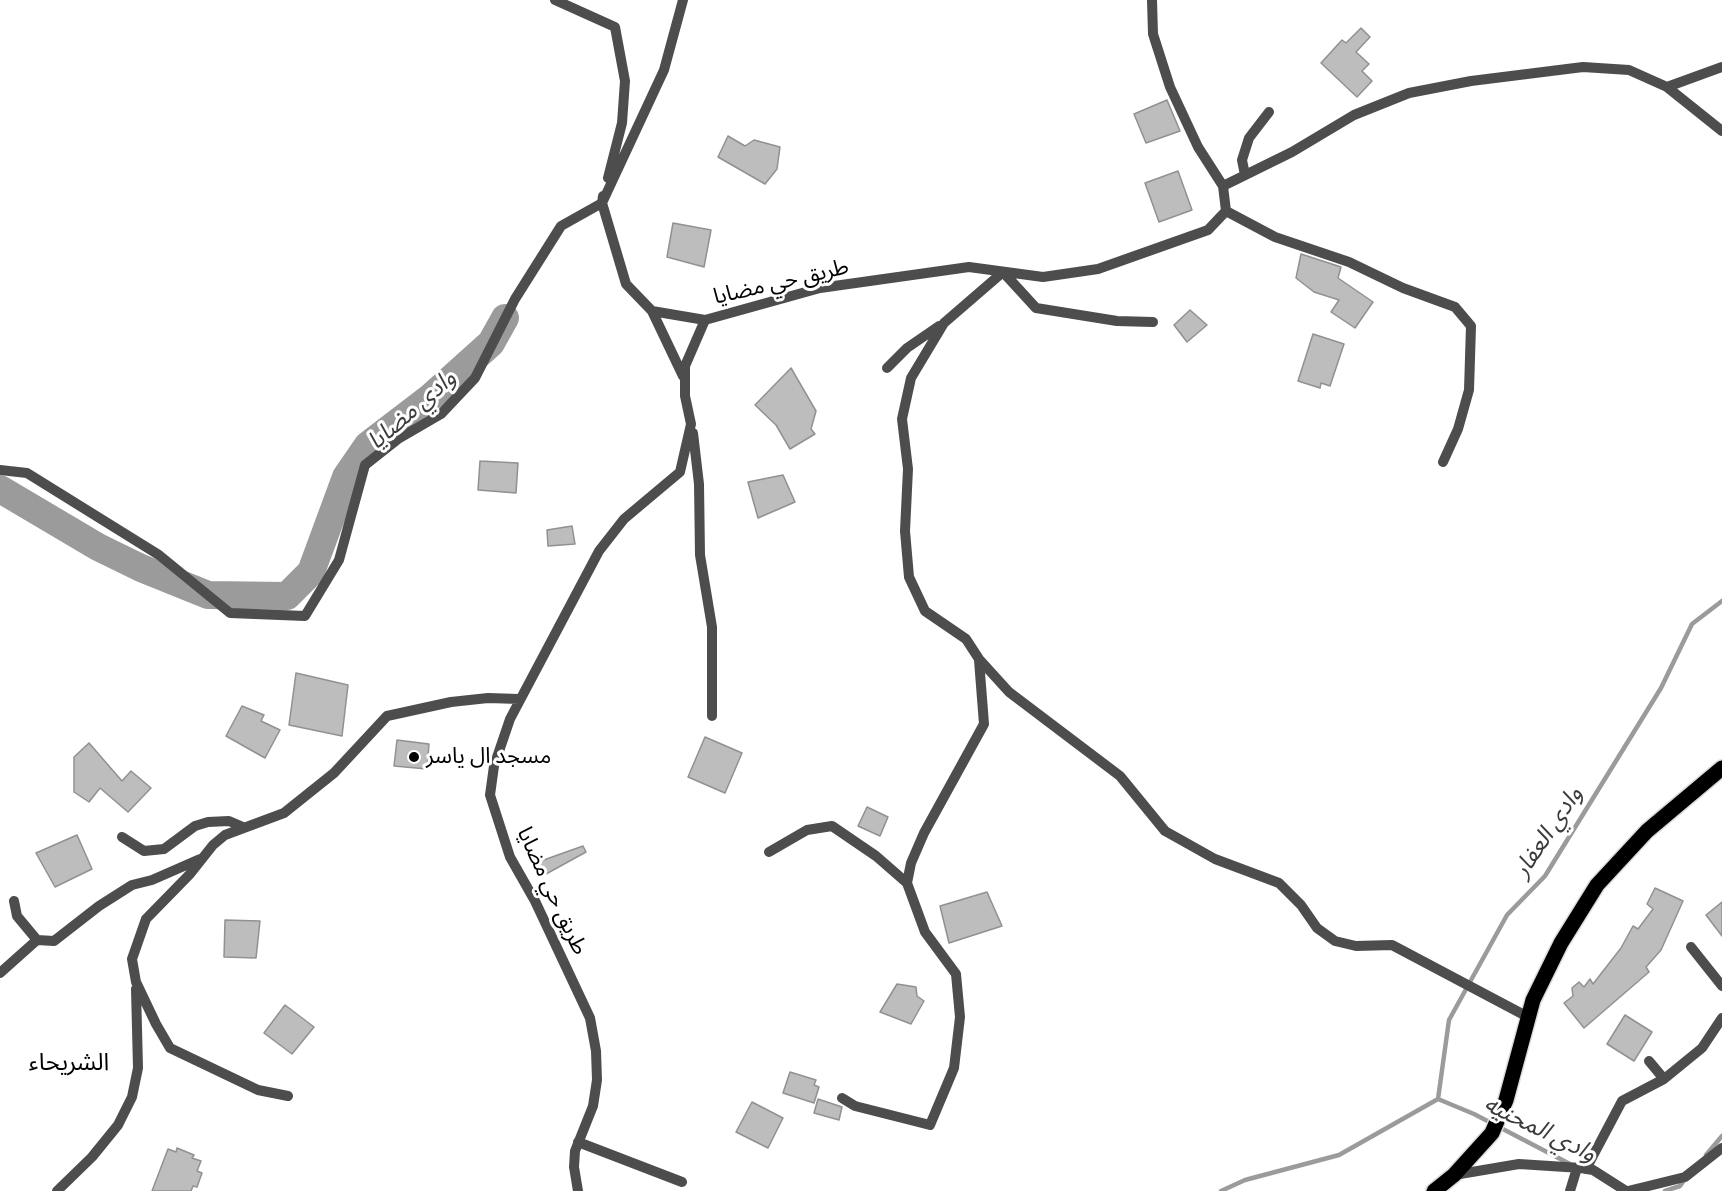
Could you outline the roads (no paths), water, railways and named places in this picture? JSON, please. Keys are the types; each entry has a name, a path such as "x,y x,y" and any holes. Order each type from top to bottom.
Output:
{"main road":[{"path":"1434,1191 1454,1175 1492,1133 1506,1100 1528,1017 1561,943 1597,885 1647,831 1722,768"}],"street":[{"path":"555,0 615,27 625,81 622,123 602,202 626,284 652,311 685,380"},
{"path":"0,470 27,473 47,485 159,555 230,613 305,616 339,560 365,465 398,439 441,414 475,378 515,299 561,226 602,202 664,70 683,0"},
{"path":"1152,0 1153,34 1170,87 1198,147 1223,186 1226,211 1275,237 1349,262 1403,288 1455,307 1471,326 1469,390 1458,429 1443,462"},
{"path":"1223,186 1292,152 1354,115 1409,93 1471,81 1583,67 1629,70 1667,87 1722,131"},
{"path":"1667,87 1722,67"},
{"path":"1245,175 1242,160 1249,138 1269,112"},
{"name":"طريق حي مضايا","path":"578,1191 573,1167 578,1142 593,1106 597,1080 590,1018 535,901 510,857 490,795 494,766 519,699 599,551 624,519 680,472 692,424 685,396 685,366 705,320 820,288 969,267 1043,277 1098,269 1208,230 1226,211"},
{"path":"887,368 907,348 944,323 1003,272 1036,309 1117,321 1154,322"},
{"path":"652,311 705,320"},
{"path":"944,323 911,378 902,419 908,469 905,531 909,577 925,611 966,639 979,659 1009,692 1120,777 1166,831 1215,859 1279,883 1301,904 1317,928 1335,941 1356,946 1392,945 1528,1017"},
{"path":"692,424 699,484 700,555 712,627 712,716"},
{"path":"842,1098 855,1106 930,1125 954,1068 960,1017 956,974 925,932 908,883 911,863 924,833 984,724 979,659"},
{"path":"57,1191 92,1157 117,1125 132,1097 138,1068 136,982 132,959 146,919 203,858 225,835 284,813 333,772 387,716 451,702 488,698 519,699"},
{"path":"122,837 144,851 164,849 195,826 208,822 229,821 243,827"},
{"path":"769,852 807,830 832,826 876,856 908,883"},
{"path":"0,973 37,940 54,941 74,928 99,906 132,885 152,880 203,858"},
{"path":"14,901 17,916 37,940"},
{"path":"1691,947 1722,986"},
{"path":"136,982 170,1048 258,1090 288,1096"},
{"path":"1570,1191 1581,1168 1622,1101 1664,1079 1701,1048 1722,1018"},
{"path":"1649,1061 1664,1079"},
{"path":"578,1142 682,1182"},
{"path":"1454,1175 1520,1164 1581,1168 1593,1170 1627,1191 1686,1177 1722,1148"}],"waterway":[{"name":"وادي مضايا","path":"0,489 98,547 141,568 208,595 287,596 311,572 346,477 368,445 432,396 491,343 505,318"},
{"name":"وادي العفار","path":"1438,1099 1449,1020 1507,915 1545,876 1661,688 1692,624 1722,601"},
{"name":"وادي المحنيه","path":"1438,1099 1474,1114 1570,1164"},
{"path":"1221,1191 1245,1180 1339,1155 1438,1099"},
{"name":"وادي المحنيه","path":"1706,1155 1722,1136"},
{"name":"وادي المحنيه","path":"1665,1191 1680,1186 1685,1179"}],"place":[{"name":"مسجد ال ياسر","path":"414,757"}],"district":[{"name":"الشريحاء","path":"69,1063"}]}
